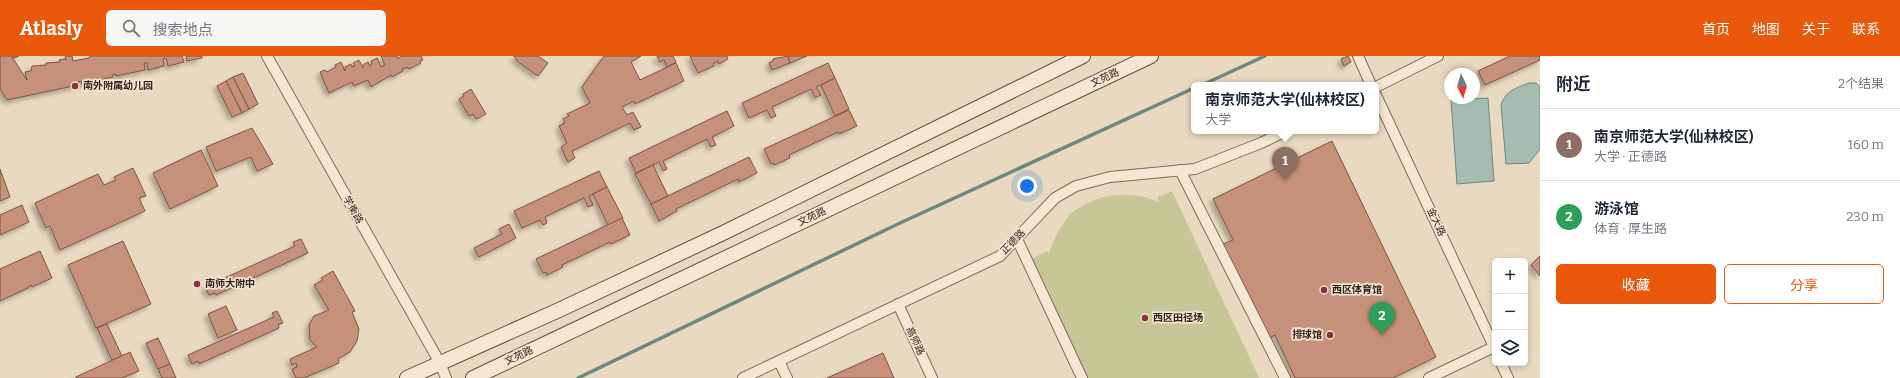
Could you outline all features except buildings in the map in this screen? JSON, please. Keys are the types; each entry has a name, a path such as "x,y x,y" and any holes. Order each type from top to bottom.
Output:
{"main road":[{"path":"407,378 559,310 721,234 1083,56"},
{"name":"文苑路","path":"473,378 1151,56"}],"street":[{"name":"学衡路","path":"267,56 440,363 446,378"},
{"path":"1358,56 1370,82"},
{"path":"1379,86 1438,56"},
{"name":"金大路","path":"1379,101 1492,342"},
{"name":"正德路","path":"743,378 1000,256 1055,198 1076,186 1110,176 1195,169 1280,134"},
{"path":"1180,170 1285,378"},
{"path":"1016,239 1082,378"},
{"name":"高师路","path":"898,304 932,378"},
{"path":"1429,378 1492,349"},
{"path":"779,360 787,378"},
{"path":"1502,366 1508,378"}],"green space":[{"name":"西区田径场","path":"1172,191 1259,378 1086,378 1031,259 1047,251 1049,254 1058,233 1067,218 1072,212 1084,205 1102,198 1121,195 1140,196 1159,202 1158,197"}],"shaded area":[{"path":"1529,83 1536,83 1540,87 1540,149 1529,163 1506,164 1501,105 1508,93 1515,88"},
{"path":"1480,98 1488,98 1494,181 1457,184 1451,104 1480,104"}],"waterway":[{"path":"1209,82 1265,56"},
{"path":"578,378 900,223 1191,89"}],"place":[{"name":"南外附属幼儿园","path":"75,86"},
{"name":"南京师范大学(仙林校区)","path":"1285,180"},
{"name":"南师大附中","path":"197,284"},
{"name":"西区体育馆","path":"1324,290"},
{"name":"西区田径场","path":"1145,318"},
{"name":"排球馆","path":"1330,335"},
{"name":"游泳馆","path":"1382,335"}]}
